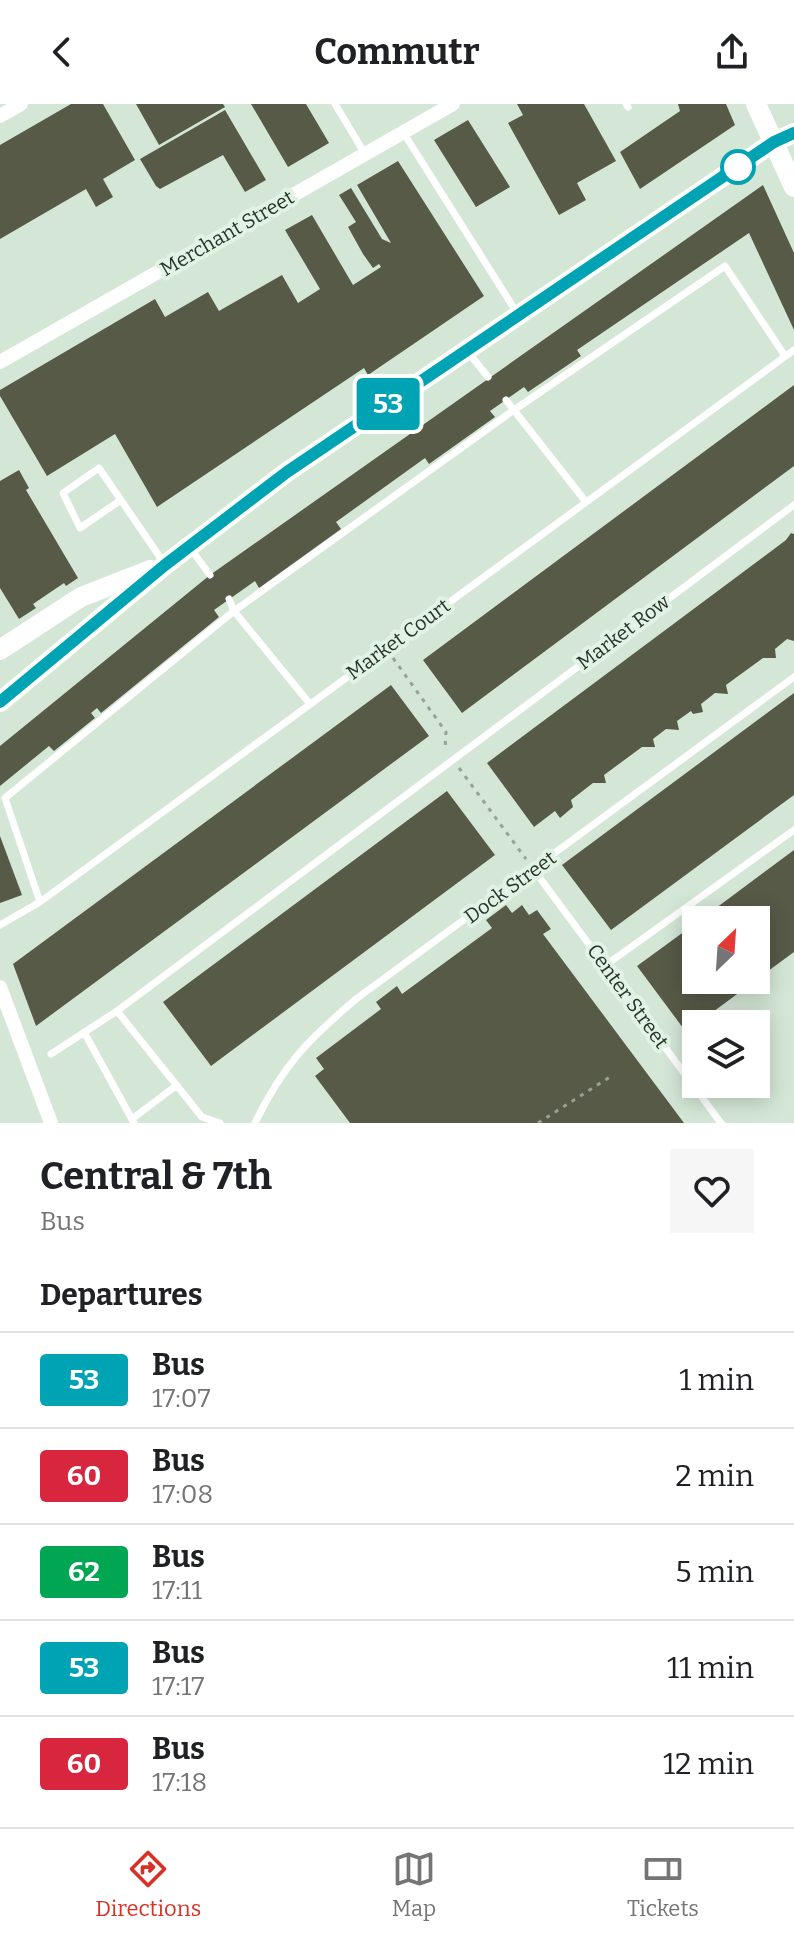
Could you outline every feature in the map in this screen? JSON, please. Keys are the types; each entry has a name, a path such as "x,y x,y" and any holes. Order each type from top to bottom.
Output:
{"main road":[{"path":"756,104 794,187"},
{"path":"0,702 165,565 287,472 774,142 794,133"},
{"path":"0,650 81,597 165,565"}],"street":[{"path":"1,114 21,104"},
{"name":"Merchant Street","path":"0,362 453,104"},
{"path":"0,987 51,1123"}],"lane":[{"path":"335,104 365,154"},
{"path":"403,132 496,284 519,315"},
{"path":"40,902 5,798 234,611 514,410 725,266 785,356"},
{"name":"Market Court","path":"0,925 40,902 794,350"},
{"path":"467,351 488,377"},
{"path":"506,400 586,502"},
{"path":"121,500 80,528 63,493 99,468 121,500 165,565"},
{"name":"Market Row","path":"51,1054 117,1011 794,505"},
{"path":"189,546 210,575"},
{"path":"229,599 234,611 310,704"},
{"name":"Dock Street","path":"255,1123 276,1079 314,1035 376,983 794,677"},
{"path":"606,965 794,830"},
{"name":"Center Street","path":"534,870 721,1123"},
{"path":"117,1011 202,1117 220,1123"},
{"path":"84,1032 133,1121 177,1085"}],"path":[{"path":"387,648 446,732 445,749"},
{"path":"459,768 534,870"},
{"path":"538,1123 613,1075"}],"building":[{"path":"71,104 103,104 135,160 103,179 113,197 96,207 86,189 0,239 0,145"},
{"path":"136,104 223,104 225,107 159,145"},
{"path":"251,104 306,104 329,143 288,167"},
{"path":"517,104 584,104 616,161 577,183 586,200 559,215 508,123 523,115"},
{"path":"678,104 726,104 735,125 640,189 620,152 680,111"},
{"path":"225,110 266,180 245,192 223,155 160,189 156,186 140,159"},
{"path":"468,120 510,187 476,207 434,140"},
{"path":"398,161 484,296 368,375 364,368 157,507 115,434 47,476 0,396 0,390 155,299 165,317 208,292 219,311 282,275 298,303 320,289 285,230 312,215 353,285 381,267 379,264 373,268 363,254 348,227 356,222 339,195 351,188 382,239 391,243 357,185"},
{"path":"763,185 794,253 794,330 749,233 577,350 581,356 528,392 524,387 490,411 495,417 429,464 425,458 336,522 341,529 259,588 255,581 214,610 219,617 101,713 97,708 91,713 95,718 54,751 49,746 0,786 0,746 210,575"},
{"path":"794,385 794,466 462,713 423,660"},
{"path":"19,470 29,488 26,490 78,578 66,586 64,583 33,604 36,608 19,619 0,588 0,481"},
{"path":"791,533 794,534 794,641 787,639 775,649 776,658 763,658 726,685 728,694 715,693 701,704 703,712 693,714 691,711 677,721 679,730 666,729 653,739 655,747 642,747 604,775 606,783 593,783 571,800 573,807 560,818 555,811 534,827 487,763 786,540"},
{"path":"391,685 429,736 36,1026 13,964"},
{"path":"794,693 794,795 611,930 562,865"},
{"path":"447,791 495,855 211,1066 163,1002"},
{"path":"0,836 22,895 0,903"},
{"path":"794,850 794,952 770,970 770,906 719,906"},
{"path":"506,905 512,913 522,905 529,915 537,910 551,929 543,934 684,1123 350,1123 315,1076 324,1069 316,1058 381,1009 376,1002 397,986 402,994 492,928 486,920"},
{"path":"682,933 682,994 737,994 716,1010 682,1010 682,1027 637,966"}],"bus line":[{"name":"53","path":"0,702 165,565 287,472 774,142 794,133"}]}
